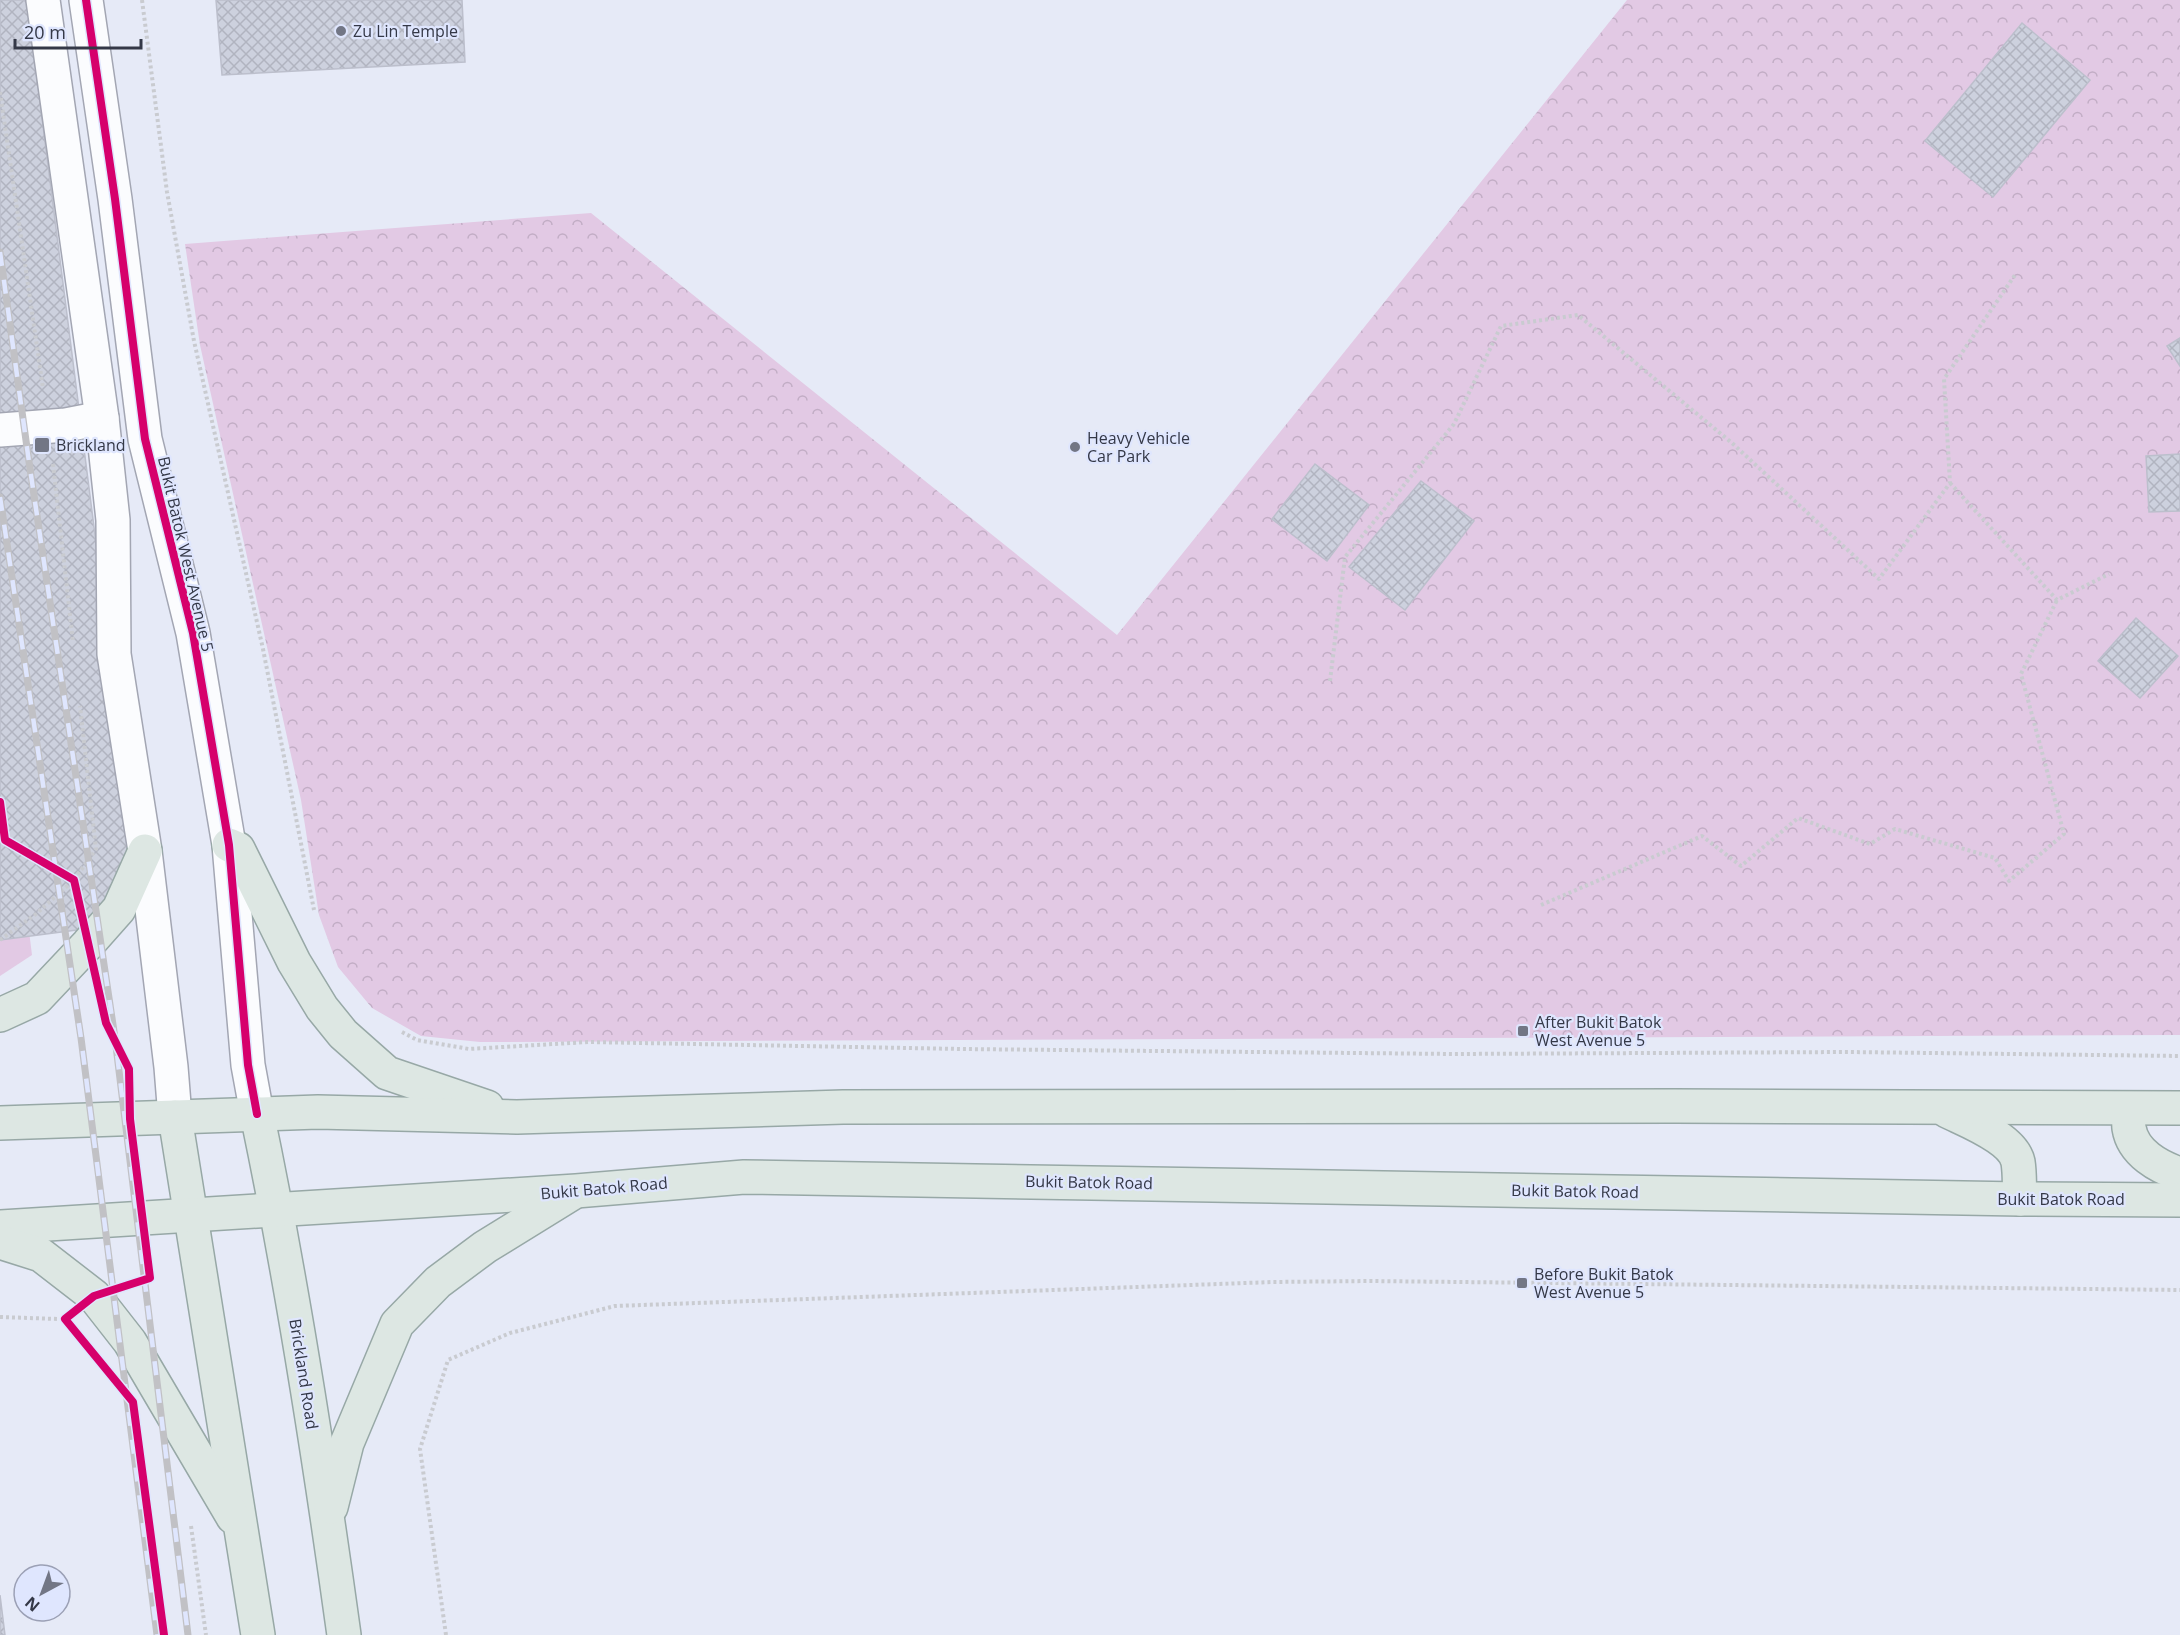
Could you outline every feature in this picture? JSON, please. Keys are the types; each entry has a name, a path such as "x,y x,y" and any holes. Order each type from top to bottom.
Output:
{"main road":[{"path":"229,844 238,849 294,962 322,1008 344,1034 387,1073 517,1117"},
{"path":"0,1015 37,998 119,909 145,851"},
{"path":"0,1123 318,1112 517,1117 843,1107 2180,1108"},
{"path":"1940,1108 1997,1137 2011,1149 2018,1159 2020,1199"},
{"path":"2130,1109 2129,1128 2136,1146 2160,1167 2180,1174"},
{"name":"Brickland Road","path":"257,1114 277,1210 328,1521 344,1635"},
{"path":"175,1117 258,1635"},
{"name":"Bukit Batok Road","path":"0,1227 576,1191 744,1177 2180,1200"},
{"path":"328,1521 347,1443 397,1324 447,1275 485,1247 576,1191"},
{"path":"0,1242 40,1255 94,1296 130,1342 242,1532"}],"street":[{"path":"43,0 102,418 113,520 114,654 145,851 175,1117"},
{"name":"Bukit Batok West Avenue 5","path":"86,0 115,199 145,439 194,633 229,844 248,1065 257,1114"},
{"path":"0,430 102,418"}],"path":[{"path":"142,0 167,192 194,340 263,650 315,914"},
{"path":"0,92 48,426 74,650"},
{"path":"2015,275 1944,379 1950,483 2057,600"},
{"path":"1330,681 1346,557 1454,424 1501,326 1578,315 1732,443 1879,579 1950,483"},
{"path":"1540,905 1702,836 1741,866 1798,818 1869,844 1895,829 1995,858 2009,881 2064,834 2021,674 2057,600 2109,574"},
{"path":"0,940 36,914 74,880 96,849 79,696"},
{"path":"65,875 74,880 88,944"},
{"path":"397,1029 417,1040 469,1049 588,1042 1419,1054 1848,1053 2180,1056"},
{"path":"446,1635 420,1449 448,1360 510,1333 615,1306 1338,1281 2180,1290"},
{"path":"0,1317 65,1319 94,1296"},
{"path":"190,1522 206,1635"}],"green space":[{"path":"1627,0 2180,0 2180,1035 480,1042 421,1036 372,1008 338,967 319,915 301,800 200,345 185,244 591,213 1117,635"},
{"path":"0,697 32,955 0,976"}],"building":[{"name":"Brickland","path":"0,0 27,0 140,889 115,925 0,940"},
{"name":"Zu Lin Temple","path":"216,0 462,0 465,62 222,75"},
{"path":"2022,23 2090,80 1993,197 1925,141"},
{"path":"2180,338 2180,366 2167,346"},
{"path":"2180,454 2180,511 2149,512 2146,456"},
{"path":"1315,464 1369,505 1327,561 1272,519"},
{"path":"1421,481 1474,521 1405,610 1349,567"},
{"path":"2136,618 2178,656 2140,698 2098,661"},
{"path":"0,1595 5,1635 0,1635"}],"railway":[{"path":"0,252 115,1038 188,1635"},
{"path":"0,497 81,1038 157,1635"}],"cycle path":[{"path":"86,0 115,199 145,439 193,633 229,845 248,1065 257,1114"},
{"path":"0,802 5,840 74,880 106,1023 129,1069 130,1119 150,1278 94,1296 65,1319 133,1402 164,1635"}],"place":[{"name":"Zu Lin Temple","path":"341,31"},
{"name":"Brickland","path":"42,445"},
{"name":"Heavy Vehicle Car Park","path":"1075,447"},
{"name":"After Bukit Batok West Avenue 5","path":"1523,1031"},
{"name":"Before Bukit Batok West Avenue 5","path":"1522,1283"}]}
